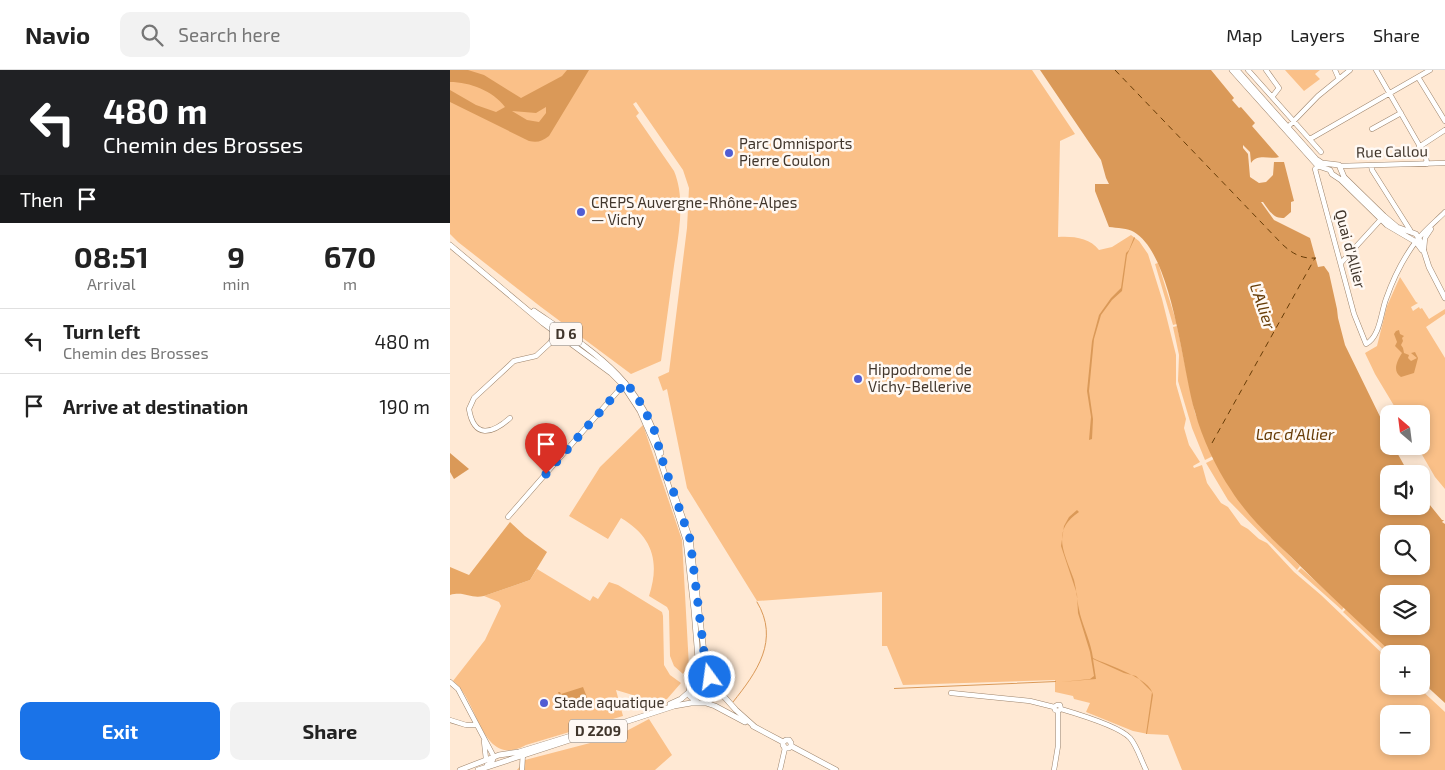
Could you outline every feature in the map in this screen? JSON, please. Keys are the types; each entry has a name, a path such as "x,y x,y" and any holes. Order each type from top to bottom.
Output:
{"main road":[{"path":"1232,70 1286,128"},
{"path":"1237,70 1318,166 1331,168 1336,164 1339,171 1391,228 1418,240"},
{"path":"1331,168 1332,174 1339,171"},
{"path":"1382,218 1397,227 1410,230 1418,240 1445,298"},
{"name":"D 6","path":"450,245 624,384 640,411 650,430 686,540 699,671 696,677"},
{"name":"D 6","path":"560,333 577,342 601,360 642,405 654,429 662,459 690,539 704,652 710,677"},
{"path":"755,727 742,717 710,677 703,675 696,677 690,682 689,692 692,699 698,703 716,706 787,745 836,770"},
{"path":"706,703 714,696 716,686"},
{"name":"D 2209","path":"523,753 673,703 689,692"},
{"name":"D 2209","path":"460,770 523,753 674,706 698,703"},
{"name":"D 2209","path":"478,770 493,760"}],"street":[{"path":"1248,70 1321,152"},
{"path":"1266,70 1279,88 1272,97"},
{"path":"1335,70 1339,79"},
{"path":"1286,128 1318,96 1350,70"},
{"path":"1376,70 1420,147 1427,160 1427,164"},
{"path":"1310,139 1430,70"},
{"path":"1418,77 1445,121"},
{"path":"1372,129 1401,113"},
{"path":"1420,147 1445,130"},
{"name":"Rue Callou","path":"1339,171 1371,165 1445,163"},
{"path":"1371,165 1372,170 1410,230"},
{"name":"Quai d'Allier","path":"1318,166 1354,314 1366,344 1375,335 1386,298 1410,250"},
{"path":"1410,250 1445,212"},
{"path":"1341,263 1382,218"},
{"path":"1410,250 1416,248 1422,251 1426,236 1434,223"},
{"path":"1418,240 1426,236"},
{"path":"510,418 499,427 488,432 475,425 468,409 474,398 514,361 536,356 560,333"},
{"path":"550,343 560,333"},
{"path":"508,517 624,384"},
{"path":"450,682 458,690 493,760"},
{"path":"951,693 1030,701 1092,719 1125,733 1132,740 1146,770"},
{"path":"1054,770 1058,746 1058,709"},
{"path":"450,720 466,726 476,725"},
{"path":"484,740 493,760"},
{"path":"780,770 787,745"},
{"path":"522,770 523,753"},
{"path":"472,770 493,760"}],"shaded area":[{"path":"450,70 1032,70 1075,134 1060,141 1058,237 1086,240 1099,250 1112,247 1131,235 1139,241 1148,254 1176,355 1176,384 1186,419 1184,428 1189,445 1200,462 1193,466 1194,468 1202,465 1207,483 1221,503 1228,507 1241,525 1267,543 1294,572 1380,651 1380,695 1427,695 1445,712 1445,770 1182,770 1168,735 1133,731 1086,712 1090,703 1074,699 1073,696 1055,692 1055,680 903,685 887,646 882,646 882,592 757,601 687,488 667,389 663,391 658,377 669,372 687,228 689,188 683,170 636,102 633,104 639,113 636,116 674,171 680,196 679,235 661,361 631,374 450,234"},
{"path":"1285,70 1320,70 1315,74 1320,79 1304,91"},
{"path":"1158,263 1177,324 1173,325 1155,264"},
{"path":"1400,277 1418,303 1411,307 1413,311 1419,307 1420,309 1422,308 1429,319 1445,309 1445,314 1426,327 1445,358 1445,489 1435,477 1430,465 1428,465 1422,455 1430,455 1430,405 1394,405 1365,353 1377,346 1387,306"},
{"path":"1177,326 1195,413 1213,456 1205,460 1192,428 1178,381 1179,355 1173,327"},
{"path":"643,425 682,540 689,667 683,674 674,666 670,656 669,611 667,607 649,596 654,572 651,551 647,542 632,525 621,518 608,539 569,516 600,467"},
{"path":"1214,459 1222,475 1241,503 1263,529 1300,566 1297,570 1228,500 1206,463"},
{"path":"510,522 547,552 530,580 484,596 450,595 450,567 469,575"},
{"path":"1301,568 1344,607 1342,610 1298,571"},
{"path":"537,569 590,601 593,596 598,599 609,582 618,585 662,612 664,665 670,675 681,683 667,699 656,702 616,690 623,716 511,750 499,748 490,741 482,730 462,690 453,681 485,640 501,606 499,602 484,596 530,580"},
{"path":"1346,609 1384,645 1380,647 1343,612"},
{"path":"649,719 672,755 655,770 517,770 525,760 617,736"}],"water":[{"path":"450,70 468,70 484,75 521,98 562,76 567,70 589,70 549,136 537,142 529,141 450,102 450,90 476,105 496,112 505,107 494,96 480,88 458,82 450,82","holes":["546,107 546,113 539,122 527,120 512,111 536,113"]},
{"name":"Lac d'Allier","path":"1040,70 1211,70 1234,98 1232,100 1255,123 1252,126 1279,157 1261,157 1251,163 1250,152 1243,145 1248,154 1250,177 1259,183 1266,182 1273,175 1274,162 1284,162 1294,201 1291,202 1291,212 1284,218 1277,217 1261,202 1274,220 1310,238 1318,267 1324,266 1329,273 1345,345 1380,417 1380,455 1398,455 1404,465 1380,465 1380,515 1430,515 1430,505 1444,520 1442,522 1445,524 1445,703 1430,689 1430,645 1383,645 1265,532 1250,516 1225,481 1201,432 1190,393 1174,314 1158,264 1147,245 1134,232 1109,227 1095,191 1095,184 1109,184 1101,160"},
{"path":"1134,237 1127,255 1122,291 1112,300 1101,315 1094,339 1089,391 1093,419 1092,439 1089,440 1091,417 1087,391 1092,341 1099,315 1121,288 1126,253"},
{"path":"1399,330 1400,334 1404,336 1401,345 1404,353 1409,355 1408,358 1411,361 1417,358 1411,353 1415,352 1418,358 1414,373 1401,377 1396,369 1402,353 1395,346 1397,342 1394,334"},
{"path":"450,453 469,469 454,479 450,472"},
{"path":"1077,510 1079,512 1070,519 1063,533 1064,526 1069,517"},
{"path":"1062,537 1064,552 1074,580 1076,592 1061,546"},
{"path":"1077,599 1093,658 1132,675 1093,659 1096,679 1061,682 1090,679 1094,676 1090,652 1078,613"},
{"path":"1056,682 894,689 894,688"},
{"path":"583,687 588,700 557,710 552,697 559,695 558,692 561,694"},
{"path":"1152,692 1153,695 1146,734"}],"waterway":[{"path":"733,702 750,679 763,655 766,629 764,616 757,602"}],"ferry route":[{"path":"1115,70 1283,245 1298,255 1306,258 1316,258"},
{"path":"1212,443 1315,258"}],"place":[{"name":"Parc Omnisports Pierre Coulon","path":"729,153"},
{"name":"CREPS Auvergne-Rhône-Alpes — Vichy","path":"581,212"},
{"name":"Hippodrome de Vichy-Bellerive","path":"858,379"},
{"name":"Stade aquatique","path":"544,703"}],"route":[{"path":"546,474 626,382 642,405 654,429 662,459 682,511 690,539 694,558 704,652 710,677"}],"water label":[{"name":"L'Allier","path":"1263,306"}]}
